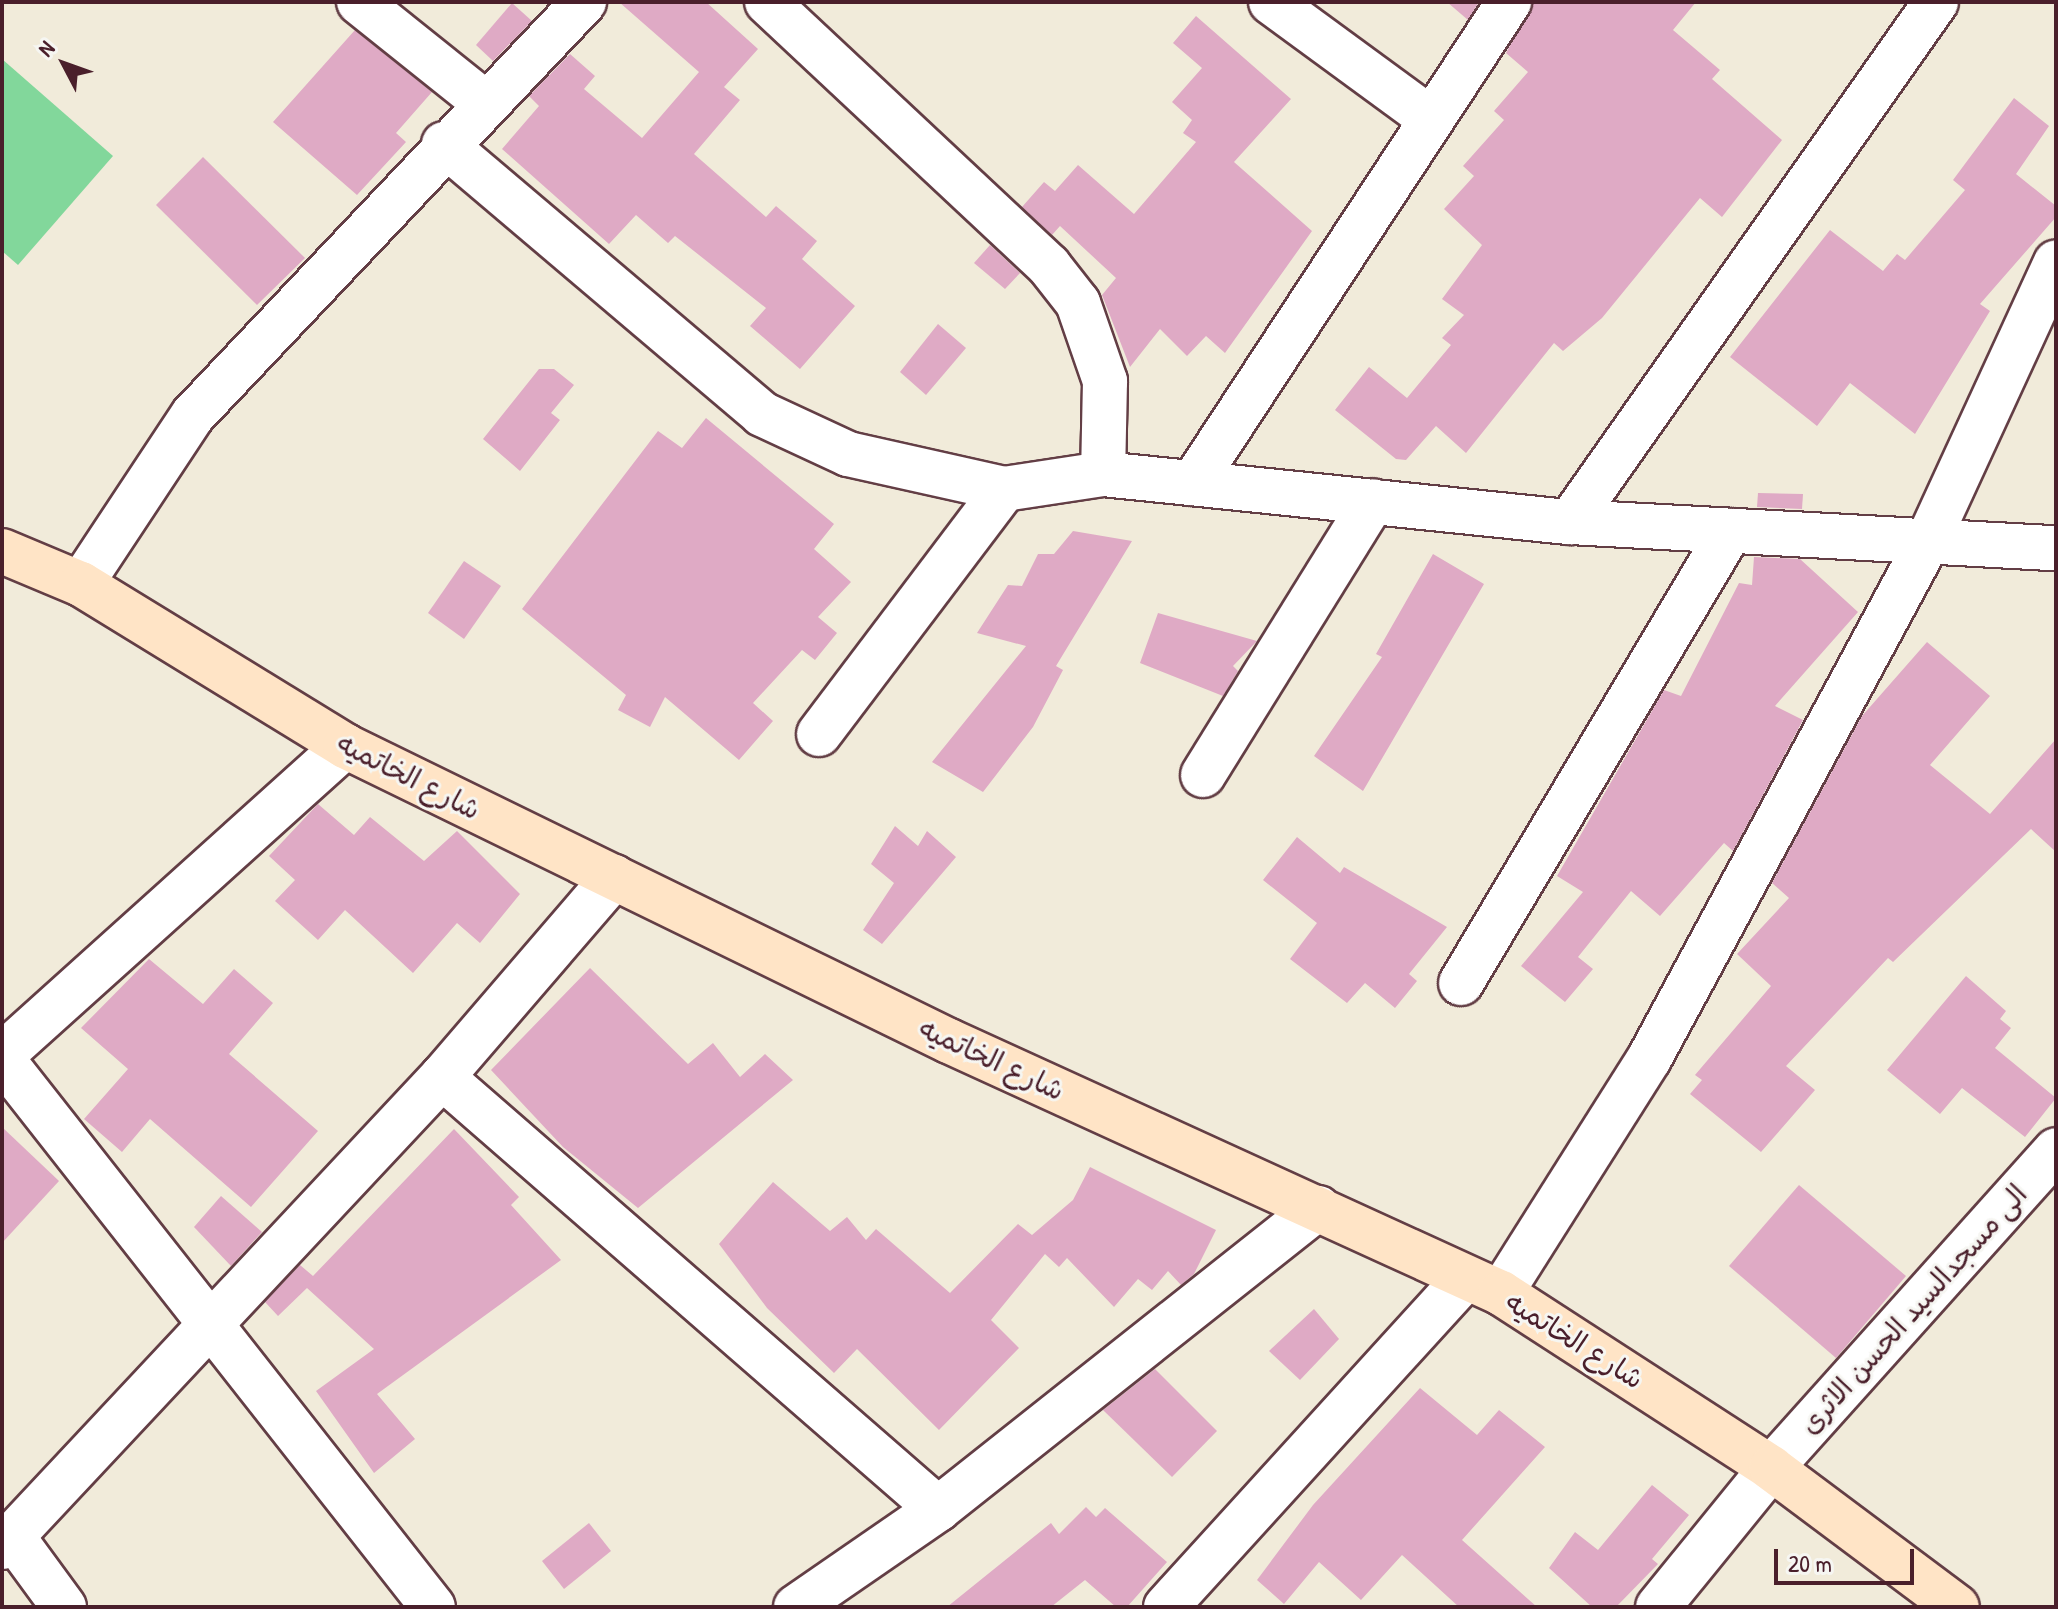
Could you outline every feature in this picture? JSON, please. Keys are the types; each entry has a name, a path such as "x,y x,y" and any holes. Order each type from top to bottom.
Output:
{"street":[{"path":"359,2 485,103"},
{"path":"81,584 193,415 444,144 584,2"},
{"path":"767,2 1049,266 1078,303 1105,381 1103,474"},
{"path":"1271,2 1428,117"},
{"path":"1193,483 1428,117 1509,2"},
{"path":"1570,522 1936,2"},
{"path":"444,144 762,414 848,454 1004,489 1103,474 1570,522 1926,545 2056,548"},
{"path":"1166,1607 1483,1285 1649,1059 1926,545 2056,263"},
{"path":"819,734 1004,489"},
{"path":"1203,775 1373,501"},
{"path":"1461,983 1730,531"},
{"name":"شارع الخاتميه","path":"2,551 81,584 345,746 614,877 1483,1285 1771,1468 1951,1605"},
{"path":"345,746 2,1057 212,1318 433,1607"},
{"path":"64,1607 7,1542 212,1318 442,1077 614,877"},
{"path":"442,1077 938,1509"},
{"name":"الى مسجدالسيد الحسن الاثرى","path":"1658,1607 1771,1468 2056,1150"},
{"path":"796,1607 938,1509 1318,1208"}],"green space":[{"path":"2,59 113,156 18,265 2,251"}],"building":[{"path":"619,2 706,2 758,49 724,87 740,100 694,154 766,217 776,206 817,241 802,259 855,306 800,369 750,326 766,308 675,236 668,243 636,215 609,244 502,149 539,106 529,96 570,54 595,76 584,89 642,138 699,72"},
{"path":"1447,2 1479,2 1468,20"},
{"path":"1534,2 1696,2 1673,30 1720,70 1712,79 1782,140 1722,217 1700,198 1602,318 1563,351 1554,343 1466,453 1436,426 1406,460 1396,459 1335,410 1369,367 1407,398 1451,345 1442,338 1464,315 1442,299 1482,245 1444,209 1474,176 1463,166 1504,120 1494,111 1528,72 1506,53"},
{"path":"512,3 532,21 493,61 476,45"},
{"path":"1196,16 1291,99 1234,162 1312,231 1225,353 1206,336 1187,356 1160,329 1130,367 1102,295 1116,278 1060,226 1052,235 1022,207 1044,182 1055,191 1078,165 1134,214 1196,142 1183,133 1192,120 1172,102 1202,68 1173,43"},
{"path":"355,30 432,92 396,133 406,142 357,195 273,122"},
{"path":"2014,98 2049,126 2016,174 2056,206 2056,217 1980,304 1990,311 1915,434 1850,383 1817,426 1730,357 1830,230 1883,271 1897,254 1905,260 1965,190 1953,180"},
{"path":"203,157 305,258 257,305 156,205"},
{"path":"990,245 1020,273 1005,289 974,263"},
{"path":"938,324 966,348 926,395 900,372"},
{"path":"539,369 554,369 574,385 551,413 560,420 520,471 483,439"},
{"path":"706,418 834,524 814,549 851,582 818,617 837,633 815,660 802,650 753,703 773,721 739,760 665,697 650,727 618,710 626,695 522,609 658,431 682,448"},
{"path":"1758,493 1803,494 1802,509 1757,507"},
{"path":"1073,531 1132,541 1056,666 1063,670 1033,727 983,792 932,762 1026,646 977,633 1008,585 1022,586 1038,554 1054,554"},
{"path":"1433,554 1484,584 1363,791 1314,756 1382,657 1376,654"},
{"path":"1754,557 1800,559 1858,612 1775,706 1803,720 1733,851 1724,843 1660,916 1631,891 1578,957 1593,969 1565,1002 1521,966 1583,892 1557,876 1664,690 1681,696 1739,583 1752,585"},
{"path":"464,561 501,586 464,639 428,613"},
{"path":"1158,613 1257,641 1233,666 1238,671 1223,696 1140,663"},
{"path":"1927,642 1990,696 1930,765 1990,814 2056,739 2056,852 2031,829 1893,962 1888,958 1786,1066 1815,1090 1761,1152 1690,1094 1702,1080 1695,1075 1771,986 1737,954 1789,898 1772,883 1862,716"},
{"path":"318,804 354,835 370,817 424,861 457,831 520,894 480,943 457,923 413,973 345,910 318,940 275,901 295,880 269,856"},
{"path":"895,826 918,846 927,831 956,857 882,944 863,930 894,883 871,864"},
{"path":"1297,837 1340,873 1344,867 1447,927 1409,974 1417,981 1395,1008 1365,983 1347,1003 1290,959 1317,923 1263,880"},
{"path":"149,959 203,1004 234,969 273,1003 229,1054 318,1131 251,1207 150,1119 122,1152 84,1119 128,1069 81,1028"},
{"path":"590,968 688,1064 713,1043 740,1077 765,1054 793,1080 638,1208 563,1147 491,1070"},
{"path":"1966,976 2006,1011 2000,1019 2011,1028 1995,1048 2056,1098 2025,1137 1962,1088 1940,1114 1887,1070"},
{"path":"2,1127 59,1181 2,1243"},
{"path":"454,1129 519,1197 511,1205 561,1260 377,1394 415,1439 374,1473 316,1391 374,1349 307,1288 278,1316 265,1302 300,1265 313,1276"},
{"path":"1090,1167 1216,1230 1194,1274 1181,1285 1168,1271 1152,1290 1138,1279 1114,1307 1067,1258 1059,1267 1045,1254 991,1320 1019,1348 939,1430 857,1349 834,1373 767,1308 719,1244 773,1182 830,1231 847,1217 866,1240 876,1229 950,1293 1018,1224 1032,1235 1073,1200"},
{"path":"1799,1185 1906,1276 1836,1358 1729,1266"},
{"path":"221,1196 262,1232 231,1266 194,1227"},
{"path":"1314,1309 1339,1339 1300,1380 1269,1351"},
{"path":"1155,1369 1217,1431 1172,1477 1103,1410"},
{"path":"1420,1388 1477,1435 1499,1410 1545,1447 1462,1540 1537,1607 1459,1607 1402,1555 1361,1600 1319,1562 1284,1604 1257,1580 1313,1505"},
{"path":"1652,1485 1689,1515 1652,1559 1658,1564 1616,1607 1592,1607 1549,1568 1575,1532 1598,1550"},
{"path":"1086,1507 1096,1517 1105,1508 1167,1562 1127,1607 1116,1607 1085,1580 1051,1607 947,1607 1051,1523 1059,1534"},
{"path":"589,1523 611,1551 564,1589 542,1561"}]}
